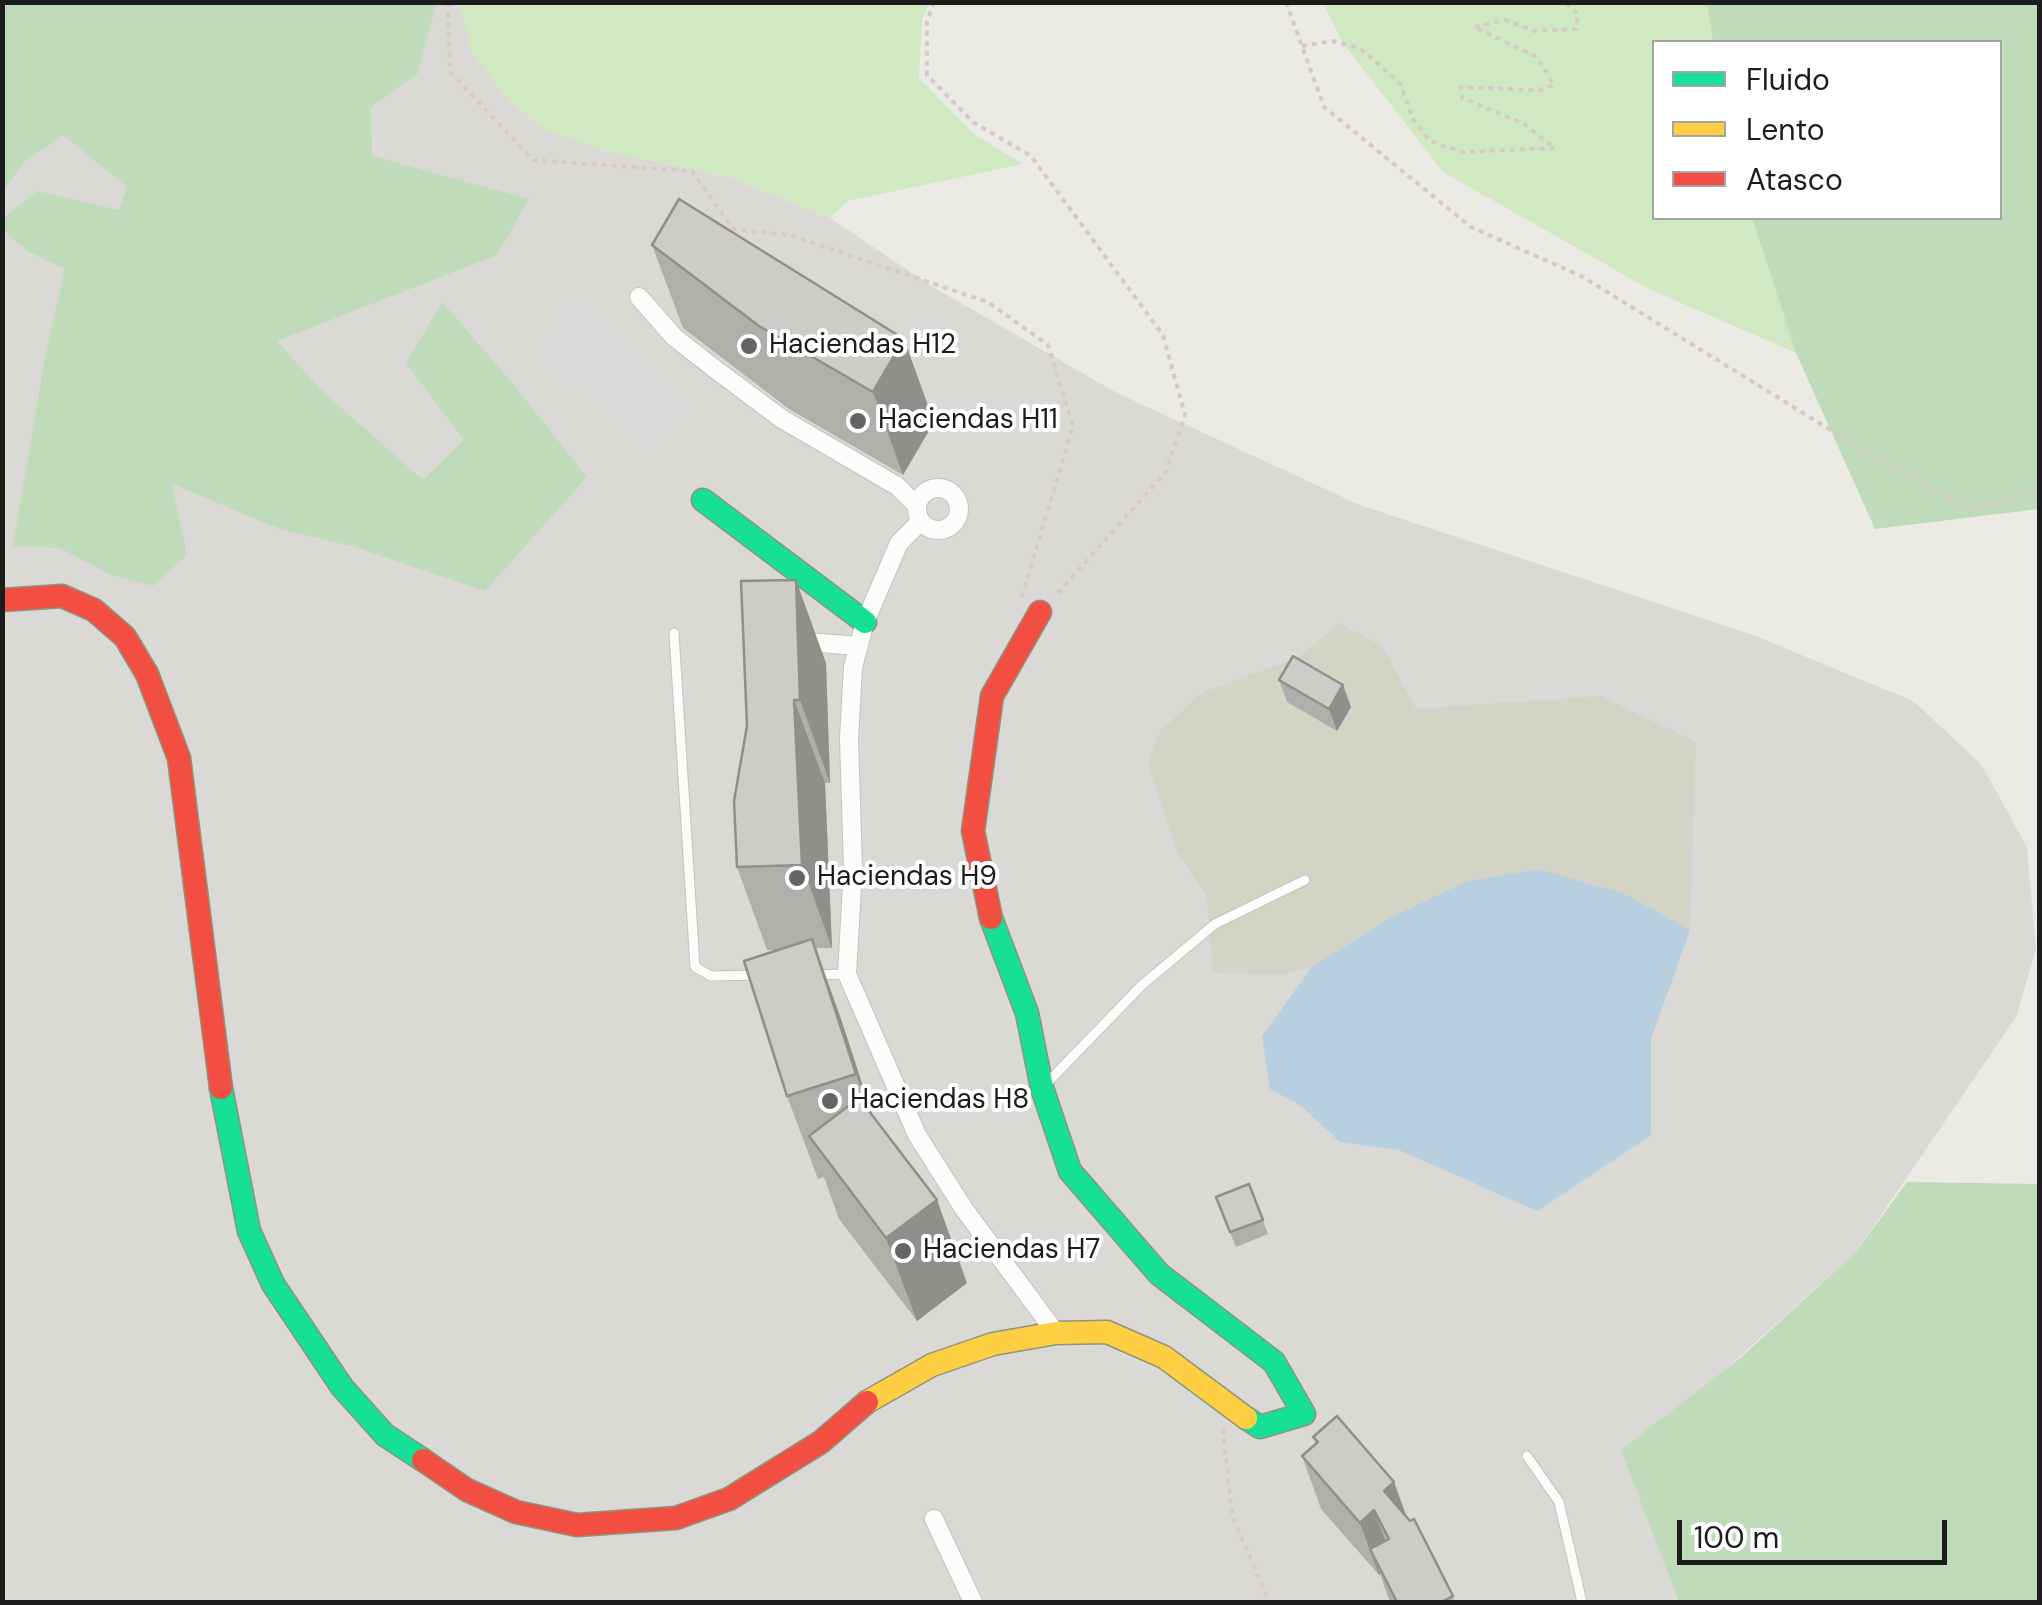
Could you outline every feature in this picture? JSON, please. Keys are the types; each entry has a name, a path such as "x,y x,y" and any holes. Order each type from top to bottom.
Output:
{"street":[{"path":"639,297 674,337 715,369 782,419 897,486 919,513 899,543 865,622 859,646 849,739 853,870 847,974 918,1135 964,1209 1056,1334"},
{"path":"703,500 865,622"},
{"path":"2,600 62,596 94,610 125,637 148,674 179,758 225,1122 250,1230 273,1284 342,1386 386,1435 424,1464 516,1512 577,1525 676,1518 729,1499 821,1442 870,1399 932,1366 994,1344 1056,1334 1107,1332 1164,1357 1211,1396 1260,1427 1304,1414 1274,1362 1159,1274 1070,1171 1042,1088 1027,1012 994,931 973,832 992,696 1029,609"},
{"path":"772,639 859,646"},
{"path":"934,1518 973,1602"}],"lane":[{"path":"674,633 694,967 711,976 769,975"},
{"path":"1042,1088 1142,985 1215,924 1305,880"},
{"path":"808,975 847,974"},
{"path":"1527,1456 1560,1502 1582,1602"}],"path":[{"path":"448,2 450,72 534,160 692,171 733,229 789,234 988,302 1048,345 1073,426 1029,609"},
{"path":"934,2 928,22 927,75 973,122 1031,156 1162,335 1185,415 1166,472 1029,609"},
{"path":"1286,2 1324,107 1471,227 1582,277 1879,460 1972,510 2040,488"},
{"path":"1302,46 1332,41 1360,49 1400,83 1413,119 1430,141 1462,152 1555,148 1524,124 1462,98 1461,86 1540,90 1554,85 1536,57 1474,26 1506,20 1535,31 1576,29 1578,14 1565,2"},
{"path":"1211,1396 1222,1422 1232,1514 1268,1602"}],"shaded area":[{"path":"359,3 458,3 475,56 539,125 605,151 726,176 830,218 933,287 1117,393 1360,505 1753,635 1913,701 1981,764 2027,847 2036,949 2016,1017 1856,1252 1720,1374 1799,1602 3,1602 2,146"},
{"path":"573,297 690,402 660,442 650,447 532,352 543,343"},
{"path":"1339,623 1382,646 1416,709 1600,696 1696,742 1690,930 1625,894 1538,869 1468,881 1391,917 1312,967 1283,974 1213,973 1207,897 1178,852 1148,763 1160,731 1203,692 1298,658"}],"green space":[{"path":"3,2 436,3 418,73 371,107 372,156 529,199 497,255 277,341 323,392 423,480 464,440 406,363 442,302 508,378 587,477 485,591 355,547 280,529 172,484 187,555 153,586 111,575 60,548 13,546 46,351 65,269 29,252 3,230 3,218 37,191 119,210 127,187 63,135 24,162 3,191"},
{"path":"458,3 929,3 922,20 919,78 974,134 1023,164 848,201 830,218 726,176 605,151 547,131 513,105 474,56"},
{"path":"1323,3 1707,3 1713,40 1652,40 1652,220 1753,220 1796,353 1649,289 1443,172 1342,42"},
{"path":"1707,3 2039,3 2039,509 1875,529 1796,353 1753,220 2002,220 2002,40 1713,40"},
{"path":"1907,1182 2039,1184 2039,1602 1679,1602 1621,1450 1739,1359 1856,1252"}],"water":[{"path":"1538,869 1625,894 1690,930 1651,1039 1651,1135 1537,1211 1399,1150 1340,1142 1300,1105 1270,1089 1262,1036 1312,967 1391,917 1468,881"}],"building":[{"path":"679,199 904,339 873,392 759,326 652,245"},
{"path":"796,580 800,700 794,700 802,865 737,867 734,801 747,726 741,581"},
{"path":"1293,656 1343,685 1329,709 1279,680"},
{"path":"812,939 856,1074 787,1096 744,961"},
{"path":"859,1098 937,1200 886,1238 809,1136"},
{"path":"1249,1184 1263,1220 1230,1232 1216,1197"},
{"path":"1337,1416 1394,1482 1384,1491 1410,1521 1414,1519 1453,1596 1441,1602 1397,1602 1370,1549 1389,1539 1374,1510 1360,1523 1302,1456 1318,1442 1313,1437"}],"traffic: fast":[{"path":"703,500 865,622"},
{"path":"991,918 1027,1013 1042,1088 1070,1171 1159,1274 1274,1362 1304,1414 1260,1427 1246,1418"},
{"path":"221,1088 249,1231 273,1284 342,1387 385,1435 423,1460"}],"traffic: slow":[{"path":"867,1402 932,1365 993,1344 1056,1333 1107,1332 1164,1357 1246,1418"}],"traffic: jam":[{"path":"2,600 62,596 94,610 125,637 147,674 179,758 221,1088"},
{"path":"991,918 973,831 992,696 1040,612"},
{"path":"423,1460 467,1490 516,1512 577,1525 676,1518 729,1499 821,1442 867,1402"}],"place":[{"name":"Haciendas H12","path":"749,346"},
{"name":"Haciendas H11","path":"858,421"},
{"name":"Haciendas H9","path":"797,878"},
{"name":"Haciendas H8","path":"830,1101"},
{"name":"Haciendas H7","path":"903,1251"}]}
